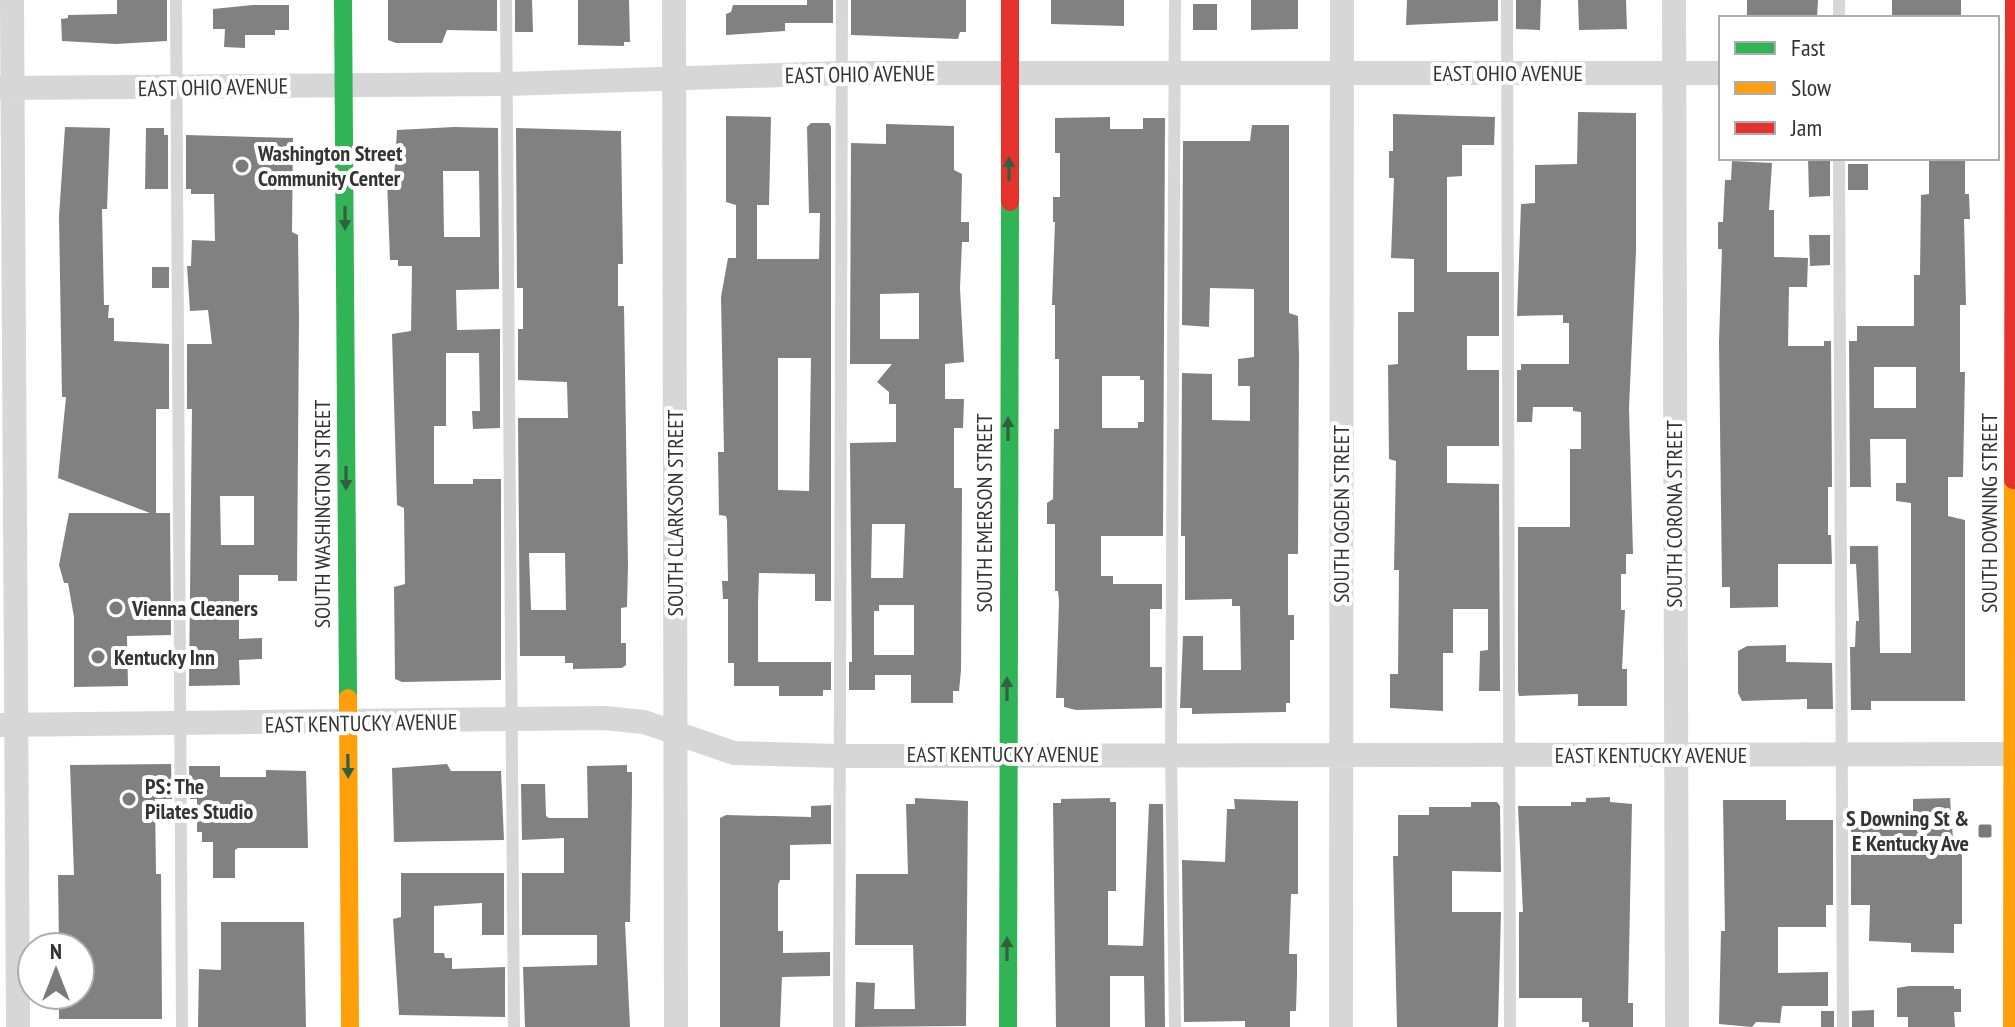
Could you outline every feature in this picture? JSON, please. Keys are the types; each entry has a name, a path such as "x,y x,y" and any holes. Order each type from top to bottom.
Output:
{"street":[{"path":"12,0 6,88 9,725 18,1027"},
{"name":"SOUTH WASHINGTON STREET","path":"343,0 350,1027"},
{"name":"SOUTH CLARKSON STREET","path":"674,0 676,1027"},
{"name":"SOUTH EMERSON STREET","path":"1008,1027 1006,753 1010,0"},
{"name":"SOUTH OGDEN STREET","path":"1341,1027 1342,0"},
{"name":"SOUTH CORONA STREET","path":"1674,0 1677,1027"},
{"name":"SOUTH DOWNING STREET","path":"2012,1027 2005,73 2014,0"},
{"name":"EAST OHIO AVENUE","path":"6,88 506,84 842,73 1719,73"},
{"name":"EAST KENTUCKY AVENUE","path":"9,725 622,718 675,732 734,753 840,756 1006,753 2012,754"}],"lane":[{"path":"176,0 182,1027"},
{"path":"506,0 514,1027"},
{"path":"839,1027 842,0"},
{"path":"1175,0 1171,754 1175,1027"},
{"path":"1507,0 1510,1027"},
{"path":"1839,160 1843,1027"}],"building":[{"path":"117,0 167,0 167,41 116,44 62,41 61,19 68,18 68,15 117,14"},
{"path":"388,0 497,0 497,31 447,30 442,43 396,43 388,40"},
{"path":"515,0 532,0 533,32 515,32"},
{"path":"578,0 629,0 630,42 624,42 624,46 578,45"},
{"path":"807,0 833,0 833,23 785,23 785,31 726,35 726,14 731,12 733,5 807,5"},
{"path":"851,0 966,0 966,32 960,32 958,39 851,35"},
{"path":"1051,0 1124,0 1124,26 1051,24"},
{"path":"1251,0 1298,0 1298,29 1251,30"},
{"path":"1407,0 1498,0 1498,21 1406,25"},
{"path":"1516,0 1541,0 1540,30 1516,29"},
{"path":"1578,0 1626,0 1627,29 1579,30"},
{"path":"1747,0 1818,0 1817,16 1747,16"},
{"path":"1892,0 1961,0 1961,16 1892,16"},
{"path":"1193,4 1217,4 1217,30 1193,30"},
{"path":"289,5 289,30 275,30 275,35 245,35 245,48 224,47 225,29 213,29 213,9"},
{"path":"1578,112 1636,113 1636,252 1629,408 1633,554 1626,554 1626,574 1621,574 1621,610 1625,610 1622,669 1627,669 1627,706 1578,706 1578,694 1519,696 1518,691 1518,527 1570,527 1570,449 1581,449 1581,412 1573,411 1573,407 1533,407 1532,422 1517,422 1517,370 1521,370 1521,364 1569,364 1569,323 1563,323 1563,315 1517,316 1521,204 1535,203 1535,165 1577,164"},
{"path":"1393,114 1495,117 1494,145 1462,145 1462,176 1447,177 1447,272 1499,272 1499,336 1467,336 1467,370 1499,370 1499,446 1447,446 1447,483 1499,484 1500,691 1479,691 1480,651 1488,650 1488,609 1453,609 1453,653 1443,653 1443,711 1390,708 1390,674 1398,674 1399,570 1394,570 1396,461 1389,459 1388,365 1398,364 1398,312 1414,312 1414,259 1391,258 1394,178 1389,178 1389,151 1393,151"},
{"path":"726,116 771,117 769,205 757,205 757,259 819,259 820,213 809,213 807,127 811,123 829,123 831,601 815,601 815,574 759,573 758,604 758,662 831,662 831,690 823,690 823,696 779,696 779,686 734,686 734,663 728,663 728,599 723,599 722,581 728,581 727,520 726,516 719,515 718,452 724,452 721,297 728,258 736,258 736,205 726,202","holes":["778,358 811,358 809,491 778,490"]},
{"path":"1110,117 1110,129 1143,129 1143,118 1165,118 1163,536 1101,536 1101,576 1113,576 1113,584 1162,584 1162,609 1150,609 1150,667 1162,667 1162,708 1076,710 1064,707 1064,698 1056,698 1059,602 1058,591 1055,591 1055,524 1047,524 1047,503 1053,499 1054,429 1059,429 1059,359 1055,359 1055,305 1052,305 1053,197 1060,197 1060,153 1055,153 1055,118","holes":["1102,376 1140,376 1140,380 1144,380 1144,422 1138,422 1138,428 1102,428"]},
{"path":"886,124 954,126 954,170 962,174 961,222 969,222 969,242 962,242 960,288 964,362 945,364 945,399 964,399 963,428 954,428 954,488 962,488 961,670 959,691 953,691 953,703 911,703 911,675 875,675 875,690 849,690 849,662 852,662 850,443 896,442 896,404 889,404 889,392 877,382 892,364 850,364 851,143 886,144","holes":["919,293 919,339 880,339 880,294","872,524 905,524 903,578 871,578","879,605 914,605 914,655 874,655 874,611 879,611"]},
{"path":"1252,125 1289,125 1289,313 1298,316 1299,358 1298,554 1288,554 1288,615 1294,615 1294,640 1290,640 1290,703 1286,703 1286,712 1192,714 1192,708 1180,708 1183,636 1203,636 1203,670 1241,670 1240,606 1232,606 1232,599 1185,600 1185,536 1181,536 1182,373 1212,374 1212,420 1250,421 1250,386 1238,386 1238,359 1254,357 1254,289 1210,288 1209,327 1182,325 1183,141 1250,141"},
{"path":"65,127 110,128 107,209 102,209 104,305 109,305 108,318 114,318 114,341 169,344 169,409 156,409 156,513 170,513 171,635 127,636 128,686 74,687 74,617 68,583 64,583 59,565 69,513 150,513 58,478 66,397 62,397 59,216"},
{"path":"146,128 164,128 164,135 168,135 168,189 145,189"},
{"path":"498,128 499,289 456,290 457,330 500,329 500,428 473,429 472,411 480,411 479,353 446,353 446,426 434,426 434,484 473,484 473,479 501,479 501,680 402,682 395,679 394,587 405,584 404,508 397,505 392,334 411,331 412,266 398,266 398,260 390,260 387,179 394,179 397,130","holes":["443,171 479,171 480,237 444,237"]},
{"path":"516,128 621,131 623,264 618,264 618,306 624,306 628,565 627,607 621,608 621,643 626,643 626,665 622,668 573,669 573,663 565,663 565,656 520,656 518,418 568,418 567,382 518,380 518,329 523,329 523,288 517,288","holes":["529,553 565,553 566,610 531,610"]},
{"path":"186,135 293,138 292,232 298,235 299,318 297,581 278,581 278,575 239,575 239,639 262,638 262,659 239,660 240,685 189,686 192,409 187,409 187,344 212,344 208,310 190,311 187,266 191,266 192,240 215,241 214,194 191,194 191,189 186,189","holes":["220,496 254,496 254,545 221,545"]},
{"path":"1808,160 1830,160 1830,196 1809,197"},
{"path":"1929,160 1965,160 1965,194 1969,194 1970,219 1964,219 1966,305 1960,305 1960,372 1965,372 1963,477 1948,477 1948,516 1965,520 1965,701 1871,701 1871,710 1851,710 1850,647 1855,647 1856,621 1859,621 1856,564 1850,564 1850,546 1878,546 1880,653 1911,653 1911,503 1896,501 1896,483 1906,483 1906,439 1870,439 1871,487 1850,487 1849,341 1857,341 1857,326 1914,326 1914,275 1920,275 1921,195 1929,194","holes":["1874,367 1916,367 1916,408 1874,408"]},
{"path":"1732,161 1772,163 1769,210 1774,210 1774,257 1808,258 1807,287 1789,287 1788,346 1824,346 1824,341 1831,341 1832,487 1828,487 1828,535 1831,535 1832,564 1778,564 1778,607 1730,608 1730,587 1722,587 1719,342 1722,249 1718,249 1718,222 1723,222 1725,180 1731,180"},
{"path":"1848,164 1868,164 1868,190 1848,190"},
{"path":"1809,235 1830,235 1830,265 1810,266"},
{"path":"152,267 169,267 169,288 152,288"},
{"path":"1786,645 1786,662 1832,663 1833,709 1807,709 1807,699 1742,701 1738,693 1738,651 1747,646"},
{"path":"171,764 172,799 155,799 156,874 161,874 162,1019 59,1019 59,1011 96,1011 96,931 59,931 58,875 74,875 70,765"},
{"path":"447,764 451,771 501,771 504,840 394,842 392,768"},
{"path":"627,765 627,772 632,772 630,922 625,922 630,1027 525,1027 523,967 597,965 597,935 522,935 522,873 564,873 564,838 522,840 521,784 545,784 546,816 549,818 588,818 587,766"},
{"path":"189,766 220,766 220,777 266,777 266,770 306,771 308,848 238,848 235,850 235,878 213,878 213,842 202,842 202,832 197,832 197,799 190,799"},
{"path":"1610,797 1610,802 1632,804 1628,1003 1633,1003 1633,1027 1589,1027 1589,1022 1582,1022 1582,998 1519,998 1519,912 1523,912 1518,806 1571,806 1571,802 1586,802 1586,798"},
{"path":"915,798 968,801 966,1026 855,1027 856,982 875,983 874,1009 915,1009 913,945 855,945 856,874 908,874 906,804 915,804"},
{"path":"1110,798 1110,802 1116,802 1116,891 1108,891 1108,945 1143,946 1149,804 1163,804 1165,1027 1145,1027 1144,976 1110,976 1110,1027 1056,1027 1053,803 1061,803 1061,799"},
{"path":"1950,798 1954,853 1962,853 1962,924 1954,924 1954,953 1911,952 1911,943 1869,941 1870,905 1851,905 1851,820 1913,817 1913,799"},
{"path":"1234,799 1298,801 1298,894 1291,894 1289,954 1297,954 1296,1011 1290,1011 1290,1027 1245,1027 1245,1021 1184,1022 1182,860 1225,862 1227,809 1235,809"},
{"path":"1723,800 1786,800 1786,820 1833,820 1833,905 1826,905 1826,927 1778,927 1778,973 1828,972 1828,1006 1782,1006 1780,1023 1756,1022 1752,1027 1719,1024 1721,931 1725,931"},
{"path":"1471,802 1497,802 1500,806 1501,872 1452,871 1452,912 1501,912 1498,1027 1397,1027 1393,856 1398,856 1398,815 1429,815 1429,807 1471,807"},
{"path":"831,805 831,844 790,845 790,880 780,880 778,885 778,931 783,931 783,953 830,952 830,976 782,977 780,1027 720,1027 720,818 726,815 811,817 811,806"},
{"path":"401,873 504,873 504,935 482,935 482,903 434,906 434,953 444,953 445,958 452,958 452,969 505,967 505,1017 399,1015 393,919 401,917"},
{"path":"221,922 304,922 306,1027 198,1027 199,969 221,970"},
{"path":"1954,986 1954,989 1961,989 1961,1012 1954,1012 1955,1027 1908,1027 1908,1017 1897,1017 1897,988"},
{"path":"1874,1010 1874,1027 1852,1027 1852,1011"},
{"path":"1821,1011 1834,1011 1834,1027 1821,1027"}],"traffic: fast":[{"path":"343,0 348,698"},
{"path":"1008,1027 1010,202"}],"traffic: slow":[{"path":"2012,1027 2013,480"},
{"path":"348,698 350,1027"}],"traffic: jam":[{"path":"1010,0 1010,202"},
{"path":"2013,480 2014,0"}],"place":[{"name":"Washington Street Community Center","path":"242,166"},
{"name":"Vienna Cleaners","path":"116,608"},
{"name":"Kentucky Inn","path":"98,657"},
{"name":"PS: The Pilates Studio","path":"129,799"},
{"name":"S Downing St & E Kentucky Ave","path":"1985,831"}]}
